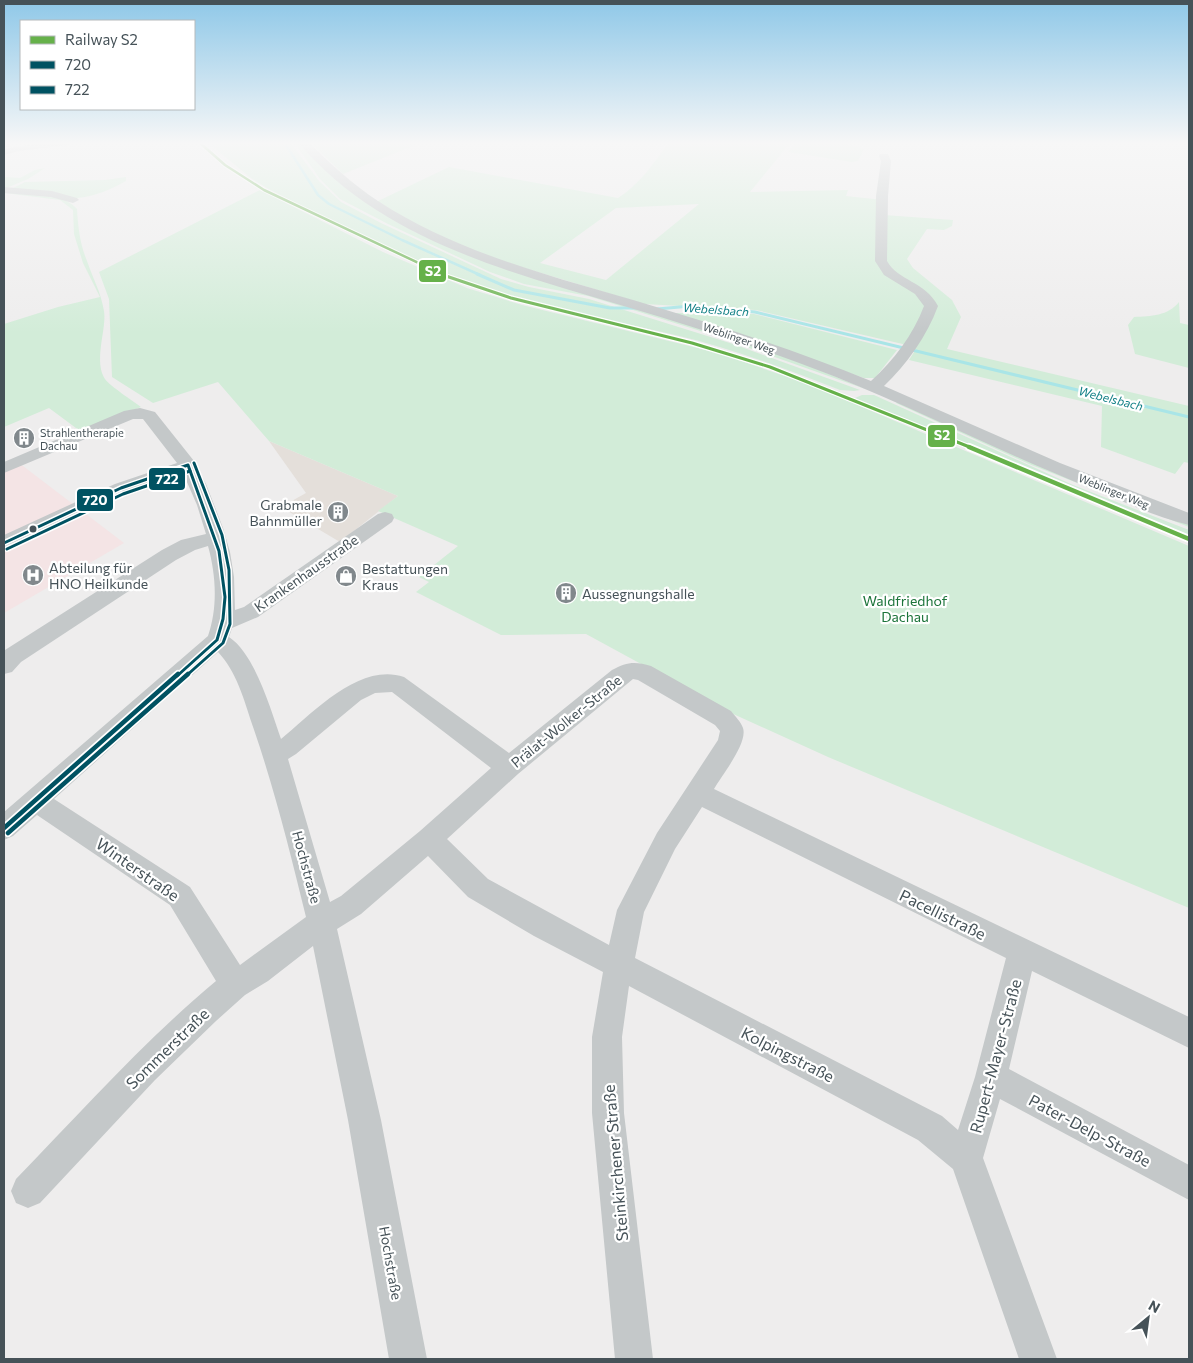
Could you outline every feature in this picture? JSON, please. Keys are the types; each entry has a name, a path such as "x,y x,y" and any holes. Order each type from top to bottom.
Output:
{"street":[{"name":"Weblinger Weg","path":"378,206 406,224 449,244 510,268 720,331 874,387 1034,458 1189,520"},
{"path":"874,387 907,349 928,316 931,306 926,296 883,266 881,261 882,206"},
{"path":"4,468 130,414 140,413 149,415 188,465 216,537 223,571 220,631"},
{"path":"4,543 121,488 188,465"},
{"name":"Krankenhausstraße","path":"4,828 220,631 251,612 386,518"},
{"path":"4,666 13,656 169,555 188,546 216,537"},
{"name":"Hochstraße","path":"220,631 223,643 235,655 251,690 275,754 322,922 346,1023 408,1359"},
{"name":"Prälat-Wolker-Straße","path":"322,922 350,905 509,767 620,676 630,670 643,672 723,718 732,729 730,742 666,841 631,910 619,966"},
{"path":"275,754 288,746 353,694 372,684 396,683 509,767"},
{"name":"Pacellistraße","path":"698,793 1189,1033"},
{"name":"Winterstraße","path":"34,800 180,896 236,985"},
{"name":"Kolpingstraße","path":"429,838 478,888 619,966 930,1128 966,1158"},
{"name":"Sommerstraße","path":"28,1191 144,1069 205,1010 322,922"},
{"name":"Rupert-Mayer-Straße","path":"966,1158 991,1077 1022,953"},
{"name":"Steinkirchener Straße","path":"619,966 607,1037 608,1113 634,1359"},
{"name":"Pater-Delp-Straße","path":"991,1077 1189,1183"},
{"path":"966,1158 1038,1359"}],"shaded area":[{"path":"269,441 398,496 340,542 281,507 306,493"},
{"path":"19,463 124,543 4,613 4,469"}],"green space":[{"path":"67,206 73,206 77,209 83,248 103,304 104,327 100,354 102,372 108,382 141,407 80,431 49,408 4,427 4,324 58,307 100,297 83,263 74,234 73,210"},
{"name":"Waldfriedhof Dachau","path":"229,206 291,206 383,252 467,288 522,305 718,353 808,384 1189,546 1189,908 828,757 731,713 586,634 501,635 416,592 429,582 419,577 458,546 378,511 398,496 269,441 218,382 153,403 112,377 109,299 99,272"},
{"path":"301,206 348,206 501,279 529,287 589,299 733,344 860,390 840,390 717,346 533,303 487,289 403,256"},
{"path":"353,206 371,206 415,232 795,360 868,390 707,333 588,296 524,284 490,272"},
{"path":"382,206 666,206 616,208 540,263 606,280 697,206 883,206 884,215 953,220 952,226 944,230 927,229 907,259 913,268 952,300 961,317 947,349 1189,406 1189,463 1184,462 1175,474 1101,447 1102,406 909,360 916,349 907,345 756,310 644,304 478,254 439,238"},
{"path":"1179,302 1180,323 1189,325 1189,368 1135,354 1128,325 1134,317 1153,316 1164,313 1175,307"},
{"path":"674,313 754,314 897,350 875,378 864,378"},
{"path":"862,395 874,395 1073,485 1189,530 1189,535 855,398"},
{"path":"898,401 1144,508 1189,524 1189,527 1029,464 896,403"}],"waterway":[{"name":"Webelsbach","path":"332,206 480,275"},
{"name":"Webelsbach","path":"477,274 514,290 610,308 635,308"},
{"name":"Webelsbach","path":"657,309 691,306 755,312 1189,417"}],"rail line":[{"name":"S2","path":"297,206 433,271 511,298 692,343 770,367 902,419 1189,539"}],"transit line":[{"name":"722","path":"8,833 223,643 230,624 229,570 222,535 194,463"},
{"name":"720","path":"4,543 121,488 188,465"},
{"name":"720","path":"4,828 217,640 223,619 225,597 223,574 219,551 212,529 188,465"},
{"name":"722","path":"7,549 123,494 190,471"}],"place":[{"name":"Strahlentherapie Dachau","path":"24,438"},
{"name":"Grabmale Bahnmüller","path":"338,512"},
{"name":"Abteilung für HNO Heilkunde","path":"33,575"},
{"name":"Bestattungen Kraus","path":"346,576"},
{"name":"Aussegnungshalle","path":"566,593"}]}
